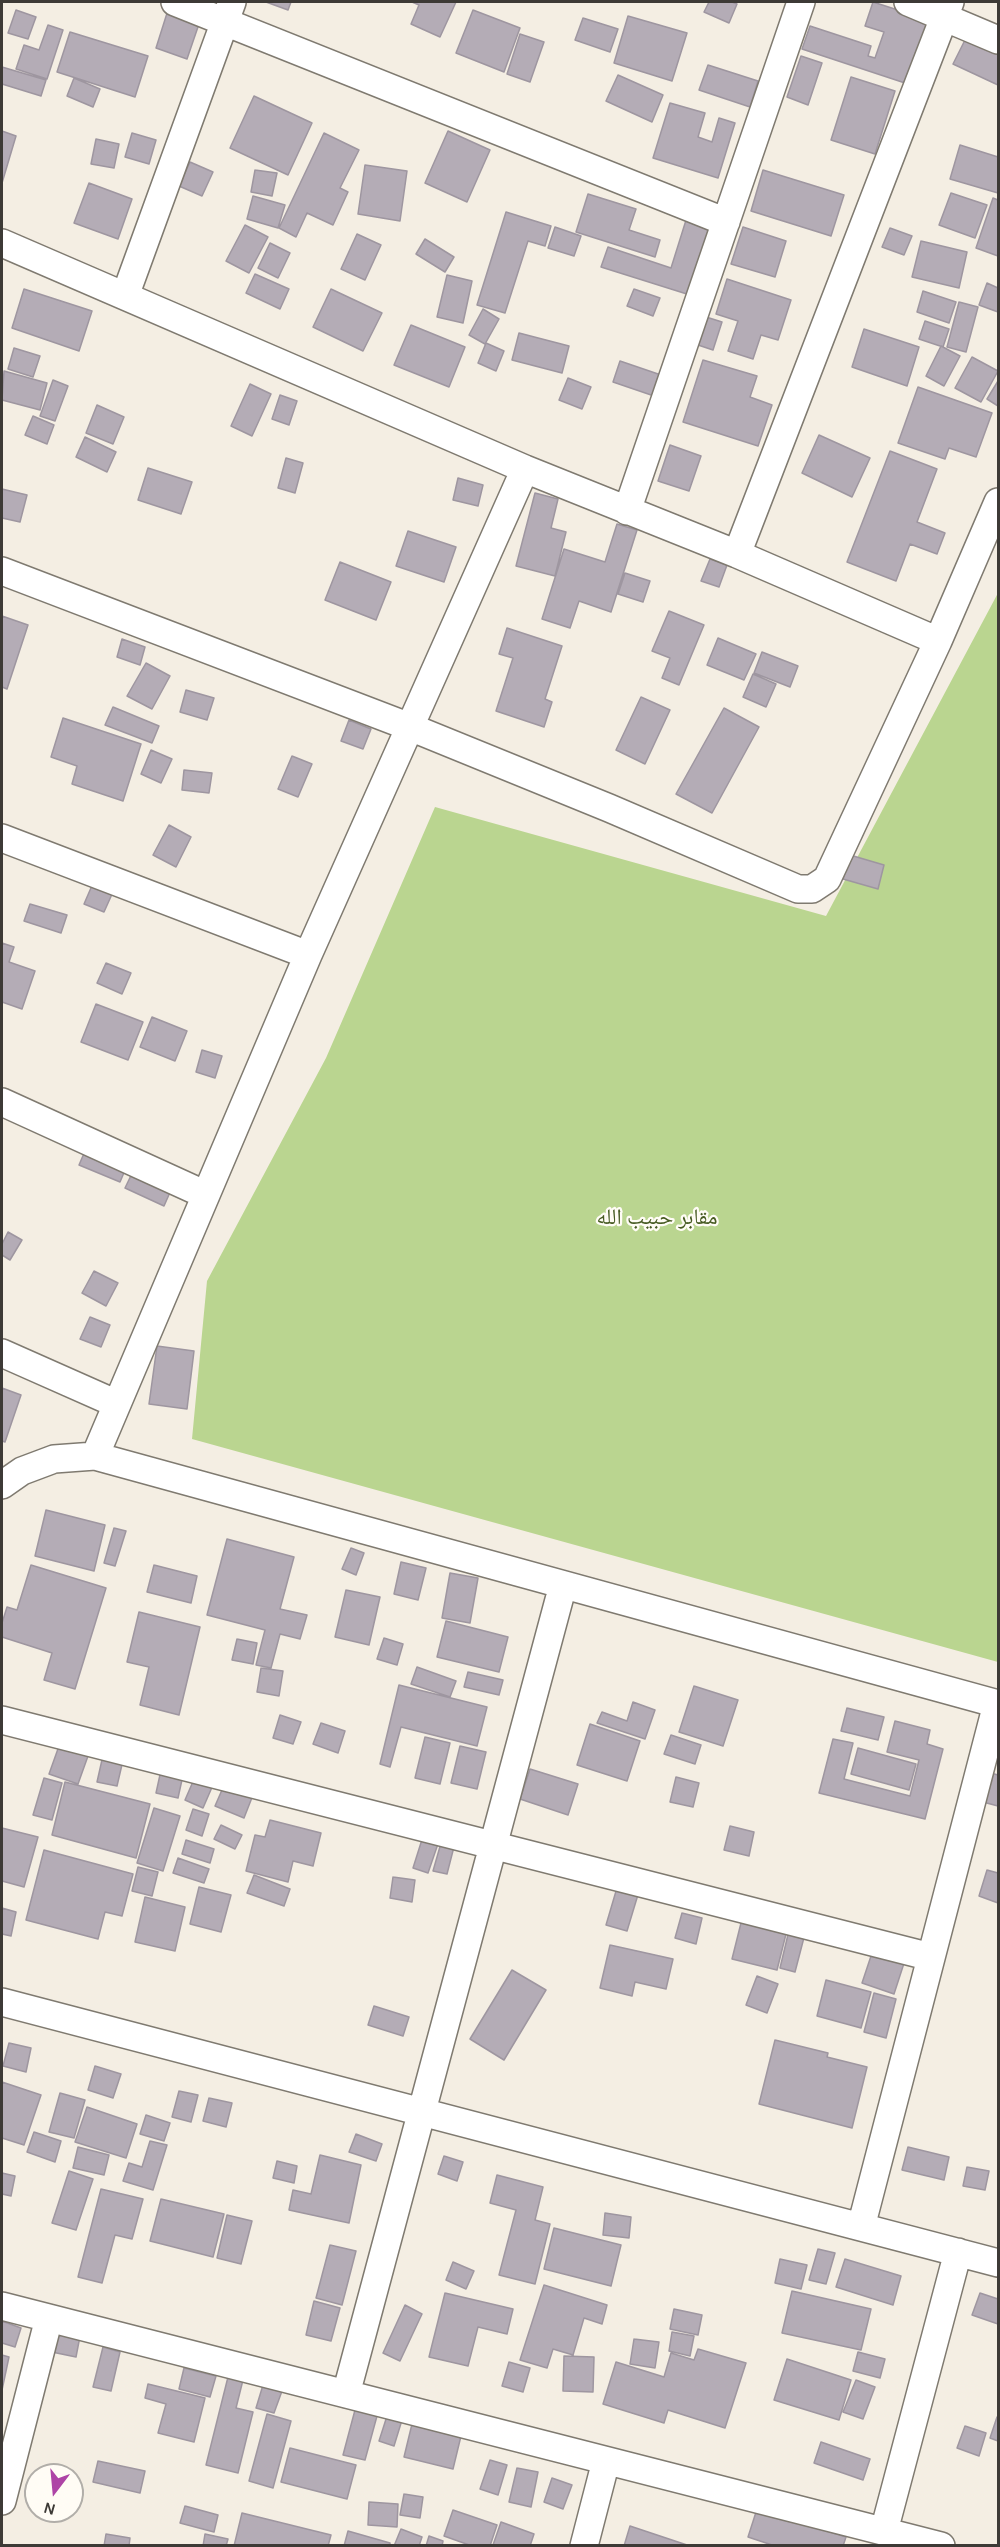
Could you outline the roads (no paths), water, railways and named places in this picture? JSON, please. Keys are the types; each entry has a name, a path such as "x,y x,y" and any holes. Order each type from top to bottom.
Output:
{"street":[{"path":"175,2 228,11 726,222"},
{"path":"627,511 801,2"},
{"path":"908,2 947,9 999,40"},
{"path":"737,554 947,9"},
{"path":"125,296 228,11"},
{"path":"2,243 525,469 737,554 938,640"},
{"path":"95,1456 308,955 525,469"},
{"path":"2,571 410,727 609,808 798,890 812,889 827,879 999,502"},
{"path":"2,838 308,955"},
{"path":"2,1102 206,1195"},
{"path":"2,1353 117,1404"},
{"path":"2,1485 22,1471 54,1459 95,1456 998,1704 861,2227"},
{"path":"346,2394 563,1585"},
{"path":"2,1720 931,1958"},
{"path":"2,2002 999,2263"},
{"path":"884,2530 958,2252"},
{"path":"2,2306 941,2546"},
{"path":"2,2501 49,2318"},
{"path":"584,2546 606,2461"}],"park label":[{"name":"مقابر حبيب الله","path":"657,1218"}]}
